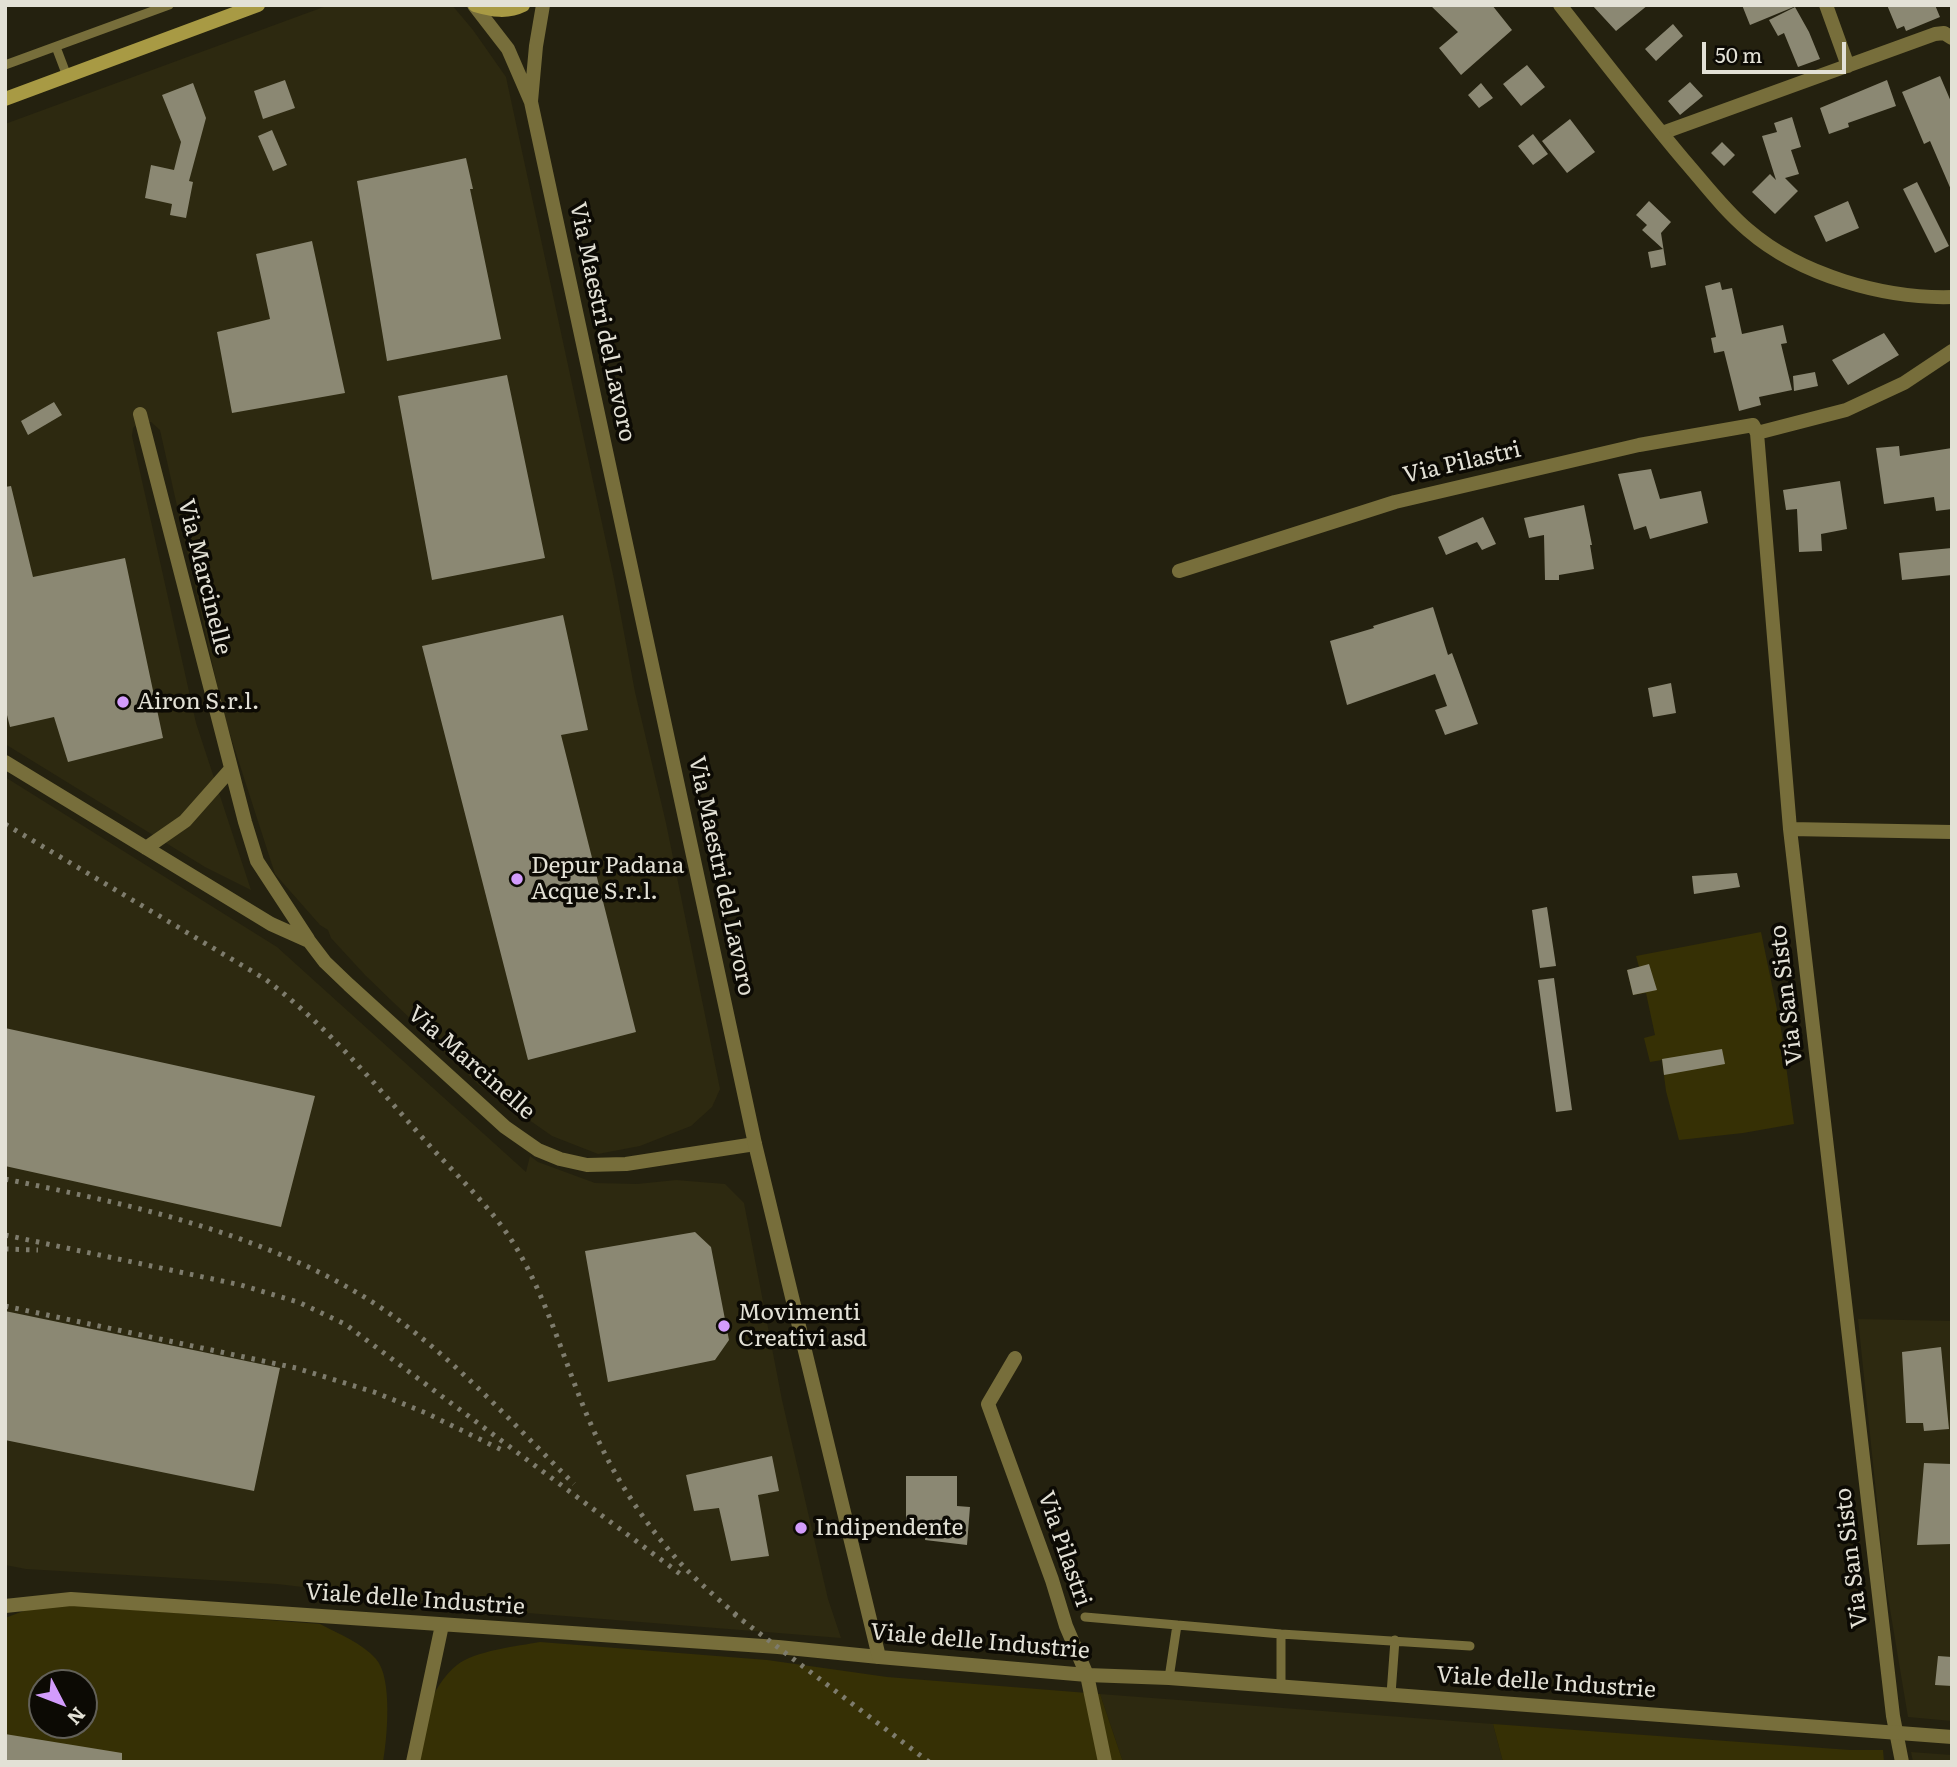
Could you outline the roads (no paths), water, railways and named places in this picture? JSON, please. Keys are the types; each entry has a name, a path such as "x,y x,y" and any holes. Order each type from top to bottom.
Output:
{"main road":[{"path":"5,99 258,5"},
{"path":"475,5 492,10 512,10 523,5"}],"street":[{"path":"475,5 508,49 531,102"},
{"path":"531,102 543,5"},
{"path":"1560,5 1662,133 1748,231 1778,251 1820,272 1882,292 1927,298 1952,297"},
{"path":"1826,5 1848,66"},
{"path":"1662,133 1935,34 1944,33 1952,38"},
{"name":"Via Maestri del Lavoro","path":"531,102 755,1144 879,1657"},
{"path":"1757,433 1846,410 1904,383 1952,351"},
{"name":"Via Marcinelle","path":"140,414 257,861 325,962 505,1127 538,1150 560,1159 587,1164 626,1164 755,1144"},
{"name":"Via Pilastri","path":"1179,571 1395,502 1639,445 1753,425 1757,433"},
{"name":"Via San Sisto","path":"1757,433 1790,829 1896,1733 1902,1762"},
{"name":"Via Marcinelle","path":"5,762 271,924 309,941"},
{"path":"146,848 185,821 231,769"},
{"path":"1790,829 1952,832"},
{"name":"Via Pilastri","path":"1015,1358 988,1404 1066,1626 1087,1675 1105,1762"},
{"name":"Viale delle Industrie","path":"5,1606 71,1599 778,1647 1087,1675 1281,1686 1952,1737"},
{"path":"413,1762 442,1625"}],"lane":[{"path":"5,65 169,5"},
{"path":"56,47 67,76"},
{"path":"1085,1617 1281,1634 1470,1646"},
{"path":"1169,1678 1177,1625"},
{"path":"1281,1634 1281,1686"},
{"path":"1391,1695 1395,1640"}],"railway":[{"path":"5,824 265,979 310,1016 351,1058 476,1195 508,1235 530,1272 589,1420 627,1492 659,1538 683,1566 742,1620"},
{"path":"5,1179 188,1222 233,1236 319,1272 361,1295 419,1336 473,1383 574,1484"},
{"path":"5,1235 241,1285 298,1302 345,1324 683,1576"},
{"path":"5,1249 38,1250"},
{"path":"5,1306 296,1368 374,1392 426,1413 506,1452"},
{"path":"734,1614 929,1762"}],"place":[{"name":"Airon S.r.l.","path":"123,702"},
{"name":"Depur Padana Acque S.r.l.","path":"517,879"},
{"name":"Movimenti Creativi asd","path":"724,1326"},
{"name":"Indipendente","path":"801,1528"}]}
